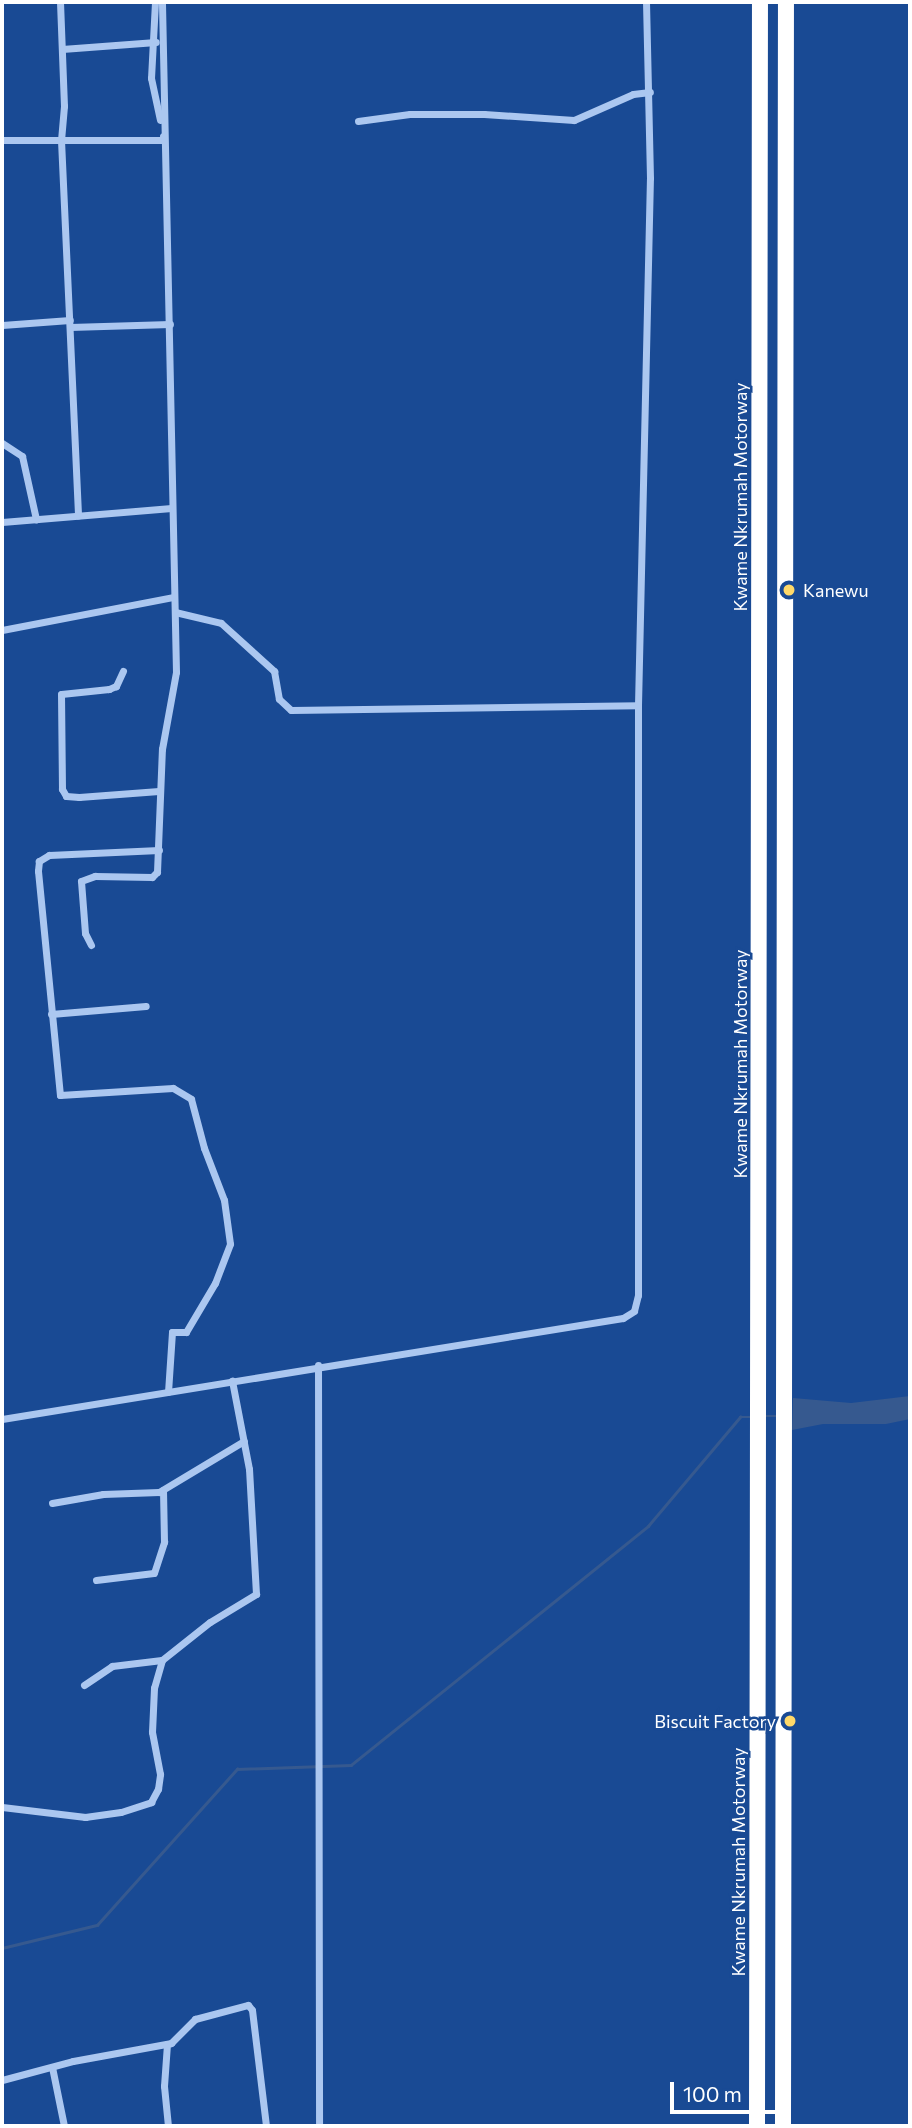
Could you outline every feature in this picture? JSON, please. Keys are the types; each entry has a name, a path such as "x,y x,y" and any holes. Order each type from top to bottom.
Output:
{"highway":[{"name":"Kwame Nkrumah Motorway","path":"757,2126 760,2"},
{"path":"783,2126 786,2"}],"street":[{"path":"60,2 61,140 78,516"},
{"path":"91,945 85,933 80,881 95,876 152,877 159,865 162,749 176,672 170,324 164,140 155,2"},
{"path":"158,42 162,2"},
{"path":"2,1419 318,1365 623,1318 634,1311 638,1295 638,705 646,434 650,92 646,2"},
{"path":"62,49 158,42"},
{"path":"358,121 410,114 484,114 574,120 633,94 650,92"},
{"path":"2,140 164,140"},
{"path":"2,325 170,324"},
{"path":"2,443 22,456 36,519"},
{"path":"2,522 172,508"},
{"path":"2,630 174,597"},
{"path":"175,612 221,623 274,671 279,699 291,710 638,705"},
{"path":"123,671 116,686 109,689 61,694 62,789 66,796 79,797 159,791"},
{"path":"159,850 49,855 39,861 60,1095 173,1088 191,1100 204,1149 224,1200 230,1244 215,1283 186,1332 172,1332 168,1392"},
{"path":"51,1014 146,1006"},
{"path":"318,1365 318,2126"},
{"path":"84,1685 112,1666 162,1660 210,1622 256,1594 249,1469 232,1381"},
{"path":"52,1503 103,1494 150,1494 163,1490 244,1441"},
{"path":"96,1580 154,1573 164,1542 163,1490"},
{"path":"2,1807 85,1816 121,1812 151,1802 160,1774 152,1732 154,1688 162,1660"},
{"path":"2,2080 167,2044 176,2040 195,2019 248,2005 252,2010 266,2126"},
{"path":"167,2044 164,2087 168,2126"},
{"path":"52,2067 64,2126"}],"water":[{"path":"910,1396 910,1419 886,1424 823,1424 792,1430 793,1398 851,1403"}],"waterway":[{"path":"764,1416 778,1416"},
{"path":"2,1948 97,1925 237,1769 351,1765 648,1526 740,1417 750,1417"}],"place":[{"name":"Kanewu","path":"789,590"},
{"name":"Biscuit Factory","path":"790,1721"}]}
